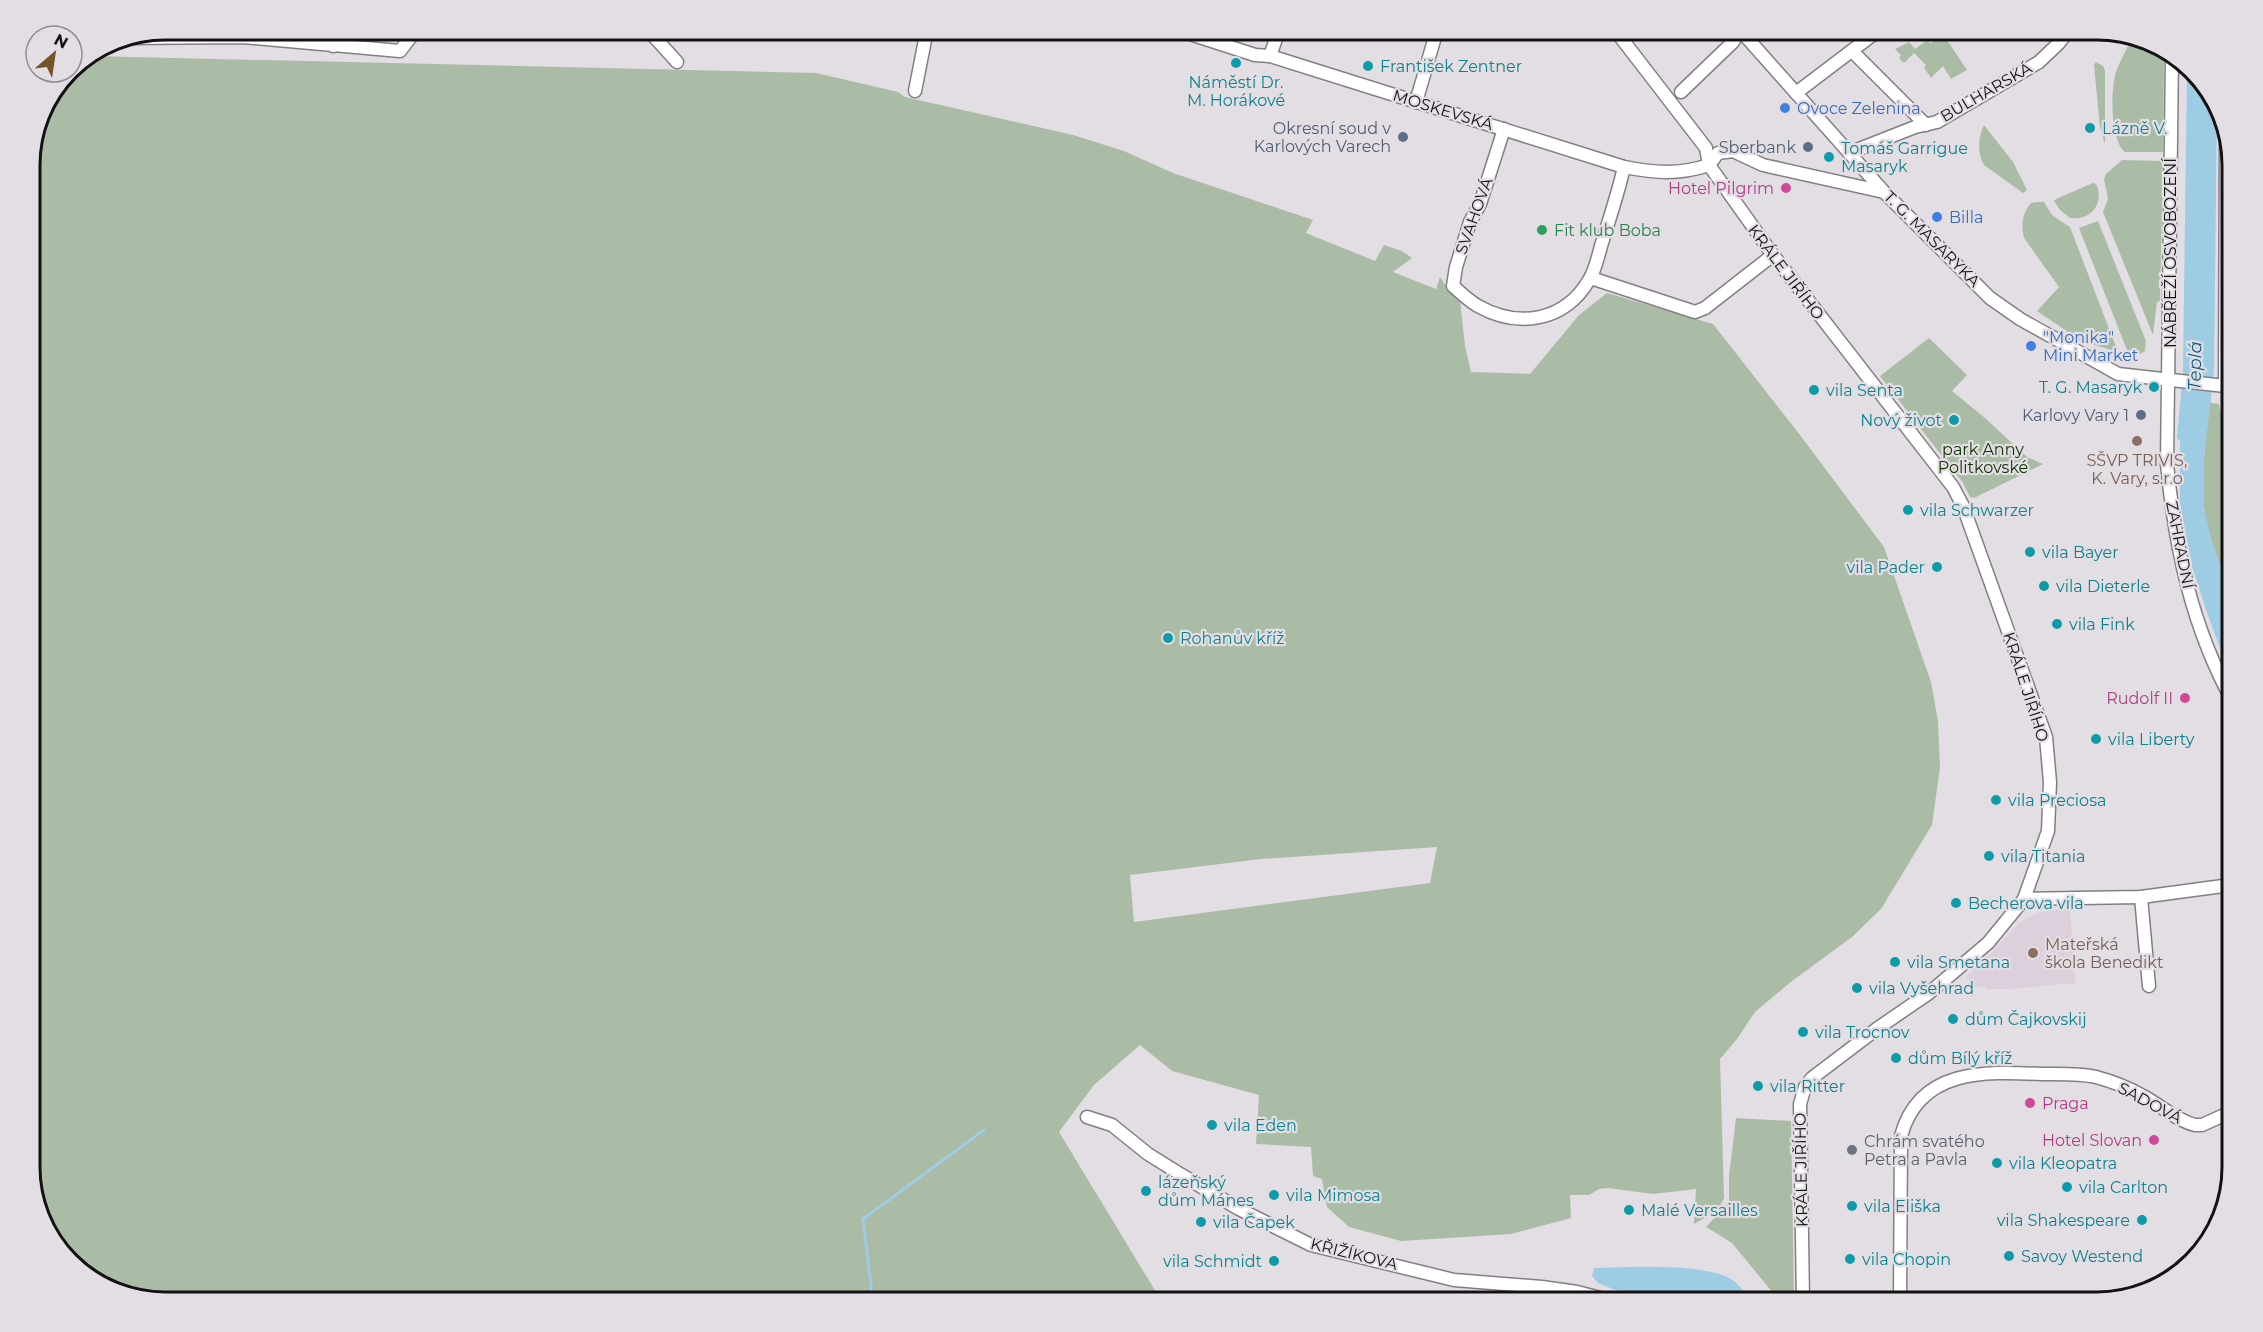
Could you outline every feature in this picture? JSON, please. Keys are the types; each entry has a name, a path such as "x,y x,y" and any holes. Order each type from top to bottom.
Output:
{"street":[{"path":"288,40 400,51 408,40"},
{"path":"333,46 334,40"},
{"path":"657,40 677,62"},
{"path":"915,91 925,40"},
{"name":"MOSKEVSKÁ","path":"1209,40 1255,55 1270,56 1624,167 1652,172 1688,172 1709,165 1718,153 1733,151 1763,165 1884,192"},
{"path":"1270,56 1276,40"},
{"path":"1416,102 1434,40"},
{"name":"KRÁLE JIŘÍHO","path":"1623,40 1706,148 1709,165 1773,255 1953,487 1963,506 2046,737 2050,782 2048,831 2024,899 1988,943 1973,957 1929,993 1812,1078 1805,1087 1800,1104 1803,1292"},
{"path":"1682,92 1734,40"},
{"name":"T. G. MASARYKA","path":"1749,40 1884,192 1990,298 2020,319 2118,374 2218,385 2222,260"},
{"path":"1796,93 1866,40"},
{"name":"BULHARSKÁ","path":"1849,153 1937,122 2039,62 2061,40"},
{"name":"BULHARSKÁ","path":"1852,51 1921,126"},
{"name":"NÁBŘEŽÍ OSVOBOZENÍ","path":"2169,380 2172,65"},
{"name":"SVAHOVÁ","path":"1504,129 1480,204 1470,222 1456,267 1453,286 1476,305 1489,312 1535,319 1567,307 1580,295 1591,278 1624,167"},
{"path":"1591,278 1695,312 1705,308 1773,255"},
{"name":"ZAHRADNÍ","path":"2169,380 2167,465 2176,544 2202,634 2222,678"},
{"path":"2024,899 2140,897 2222,886"},
{"path":"2140,897 2149,986"},
{"name":"SADOVÁ","path":"1900,1292 1901,1136 1909,1114 1924,1095 1933,1088 1950,1081 1999,1072 2089,1076 2141,1095 2194,1125 2202,1125 2222,1116"},
{"name":"KŘIŽÍKOVA","path":"1087,1117 1112,1125 1148,1154 1180,1174 1239,1209 1311,1245 1454,1280 1577,1292"}],"shaded area":[{"name":"Mateřská škola Benedikt","path":"2070,908 2075,983 1986,989 1985,986 1976,988 1966,976 1984,961 2019,923 2033,915"}],"green space":[{"path":"1935,40 1947,40 1967,70 1951,79 1943,66 1931,78 1924,68 1926,65 1914,53 1904,63 1899,58 1901,55 1895,49 1909,42 1915,49 1926,41 1931,43"},
{"path":"2128,45 2164,60 2163,152 2125,152 2120,146 2116,137 2112,100 2119,65"},
{"path":"104,56 816,73 898,92 905,97 1073,135 1124,151 1173,173 1313,220 1306,233 1375,261 1384,245 1402,251 1412,258 1393,272 1436,289 1440,277 1447,288 1460,300 1465,346 1471,372 1530,374 1579,315 1607,293 1713,324 1884,547 1931,682 1938,721 1940,767 1932,825 1881,909 1852,937 1792,981 1755,1012 1720,1059 1724,1198 1717,1211 1694,1224 1696,1189 1653,1194 1608,1188 1599,1189 1589,1195 1570,1195 1571,1218 1511,1234 1401,1241 1349,1227 1327,1207 1322,1179 1313,1176 1311,1147 1256,1144 1259,1095 1172,1071 1140,1045 1094,1085 1059,1132 1156,1292 166,1292 133,1287 118,1282 89,1266 77,1255 66,1243 50,1214 41,1175 41,157 47,125 53,110 71,84 84,84 84,71","holes":["1437,847 1430,883 1134,922 1130,875 1261,859"]},
{"path":"2096,62 2103,66 2105,71 2105,144 2100,127 2094,65"},
{"path":"1984,125 2013,162 2027,190 2023,193 1984,165 1979,145"},
{"path":"2122,160 2163,161 2160,301 2157,302 2153,335 2103,212 2108,199 2104,179 2106,174"},
{"path":"2093,183 2096,184 2099,198 2094,209 2084,217 2070,218 2054,201 2056,199"},
{"path":"2044,202 2052,215 2070,227 2118,352 2081,341 2037,311 2059,287 2024,238 2024,215 2031,203"},
{"path":"2098,221 2146,341 2145,351 2140,354 2130,353 2127,350 2079,228"},
{"name":"park Anny Politkovské","path":"1929,338 1967,375 1952,391 2027,457 2043,464 1974,498 1970,497 1963,483 1880,376"},
{"path":"2211,396 2211,403 2219,404 2222,418 2222,569 2212,544 2204,510 2204,461"},
{"path":"1736,1118 1791,1121 1794,1292 1772,1292 1732,1243 1706,1227 1729,1202 1729,1176"}],"water":[{"name":"Teplá","path":"2187,78 2206,103 2217,129 2214,373 2204,455 2204,508 2212,543 2222,569 2222,654 2192,566 2180,503 2180,441 2177,438 2183,370"},
{"name":"Malé Versailles","path":"1594,1268 1687,1268 1722,1275 1734,1281 1745,1292 1620,1292 1598,1283 1592,1276"}],"waterway":[{"path":"872,1292 863,1219 984,1130"}],"place":[{"name":"Náměstí Dr. M. Horákové","path":"1236,63"},
{"name":"František Zentner","path":"1368,66"},
{"name":"Ovoce Zelenina","path":"1785,108"},
{"name":"Lázně V.","path":"2090,128"},
{"name":"Okresní soud v Karlových Varech","path":"1403,137"},
{"name":"Sberbank","path":"1808,147"},
{"name":"Tomáš Garrigue Masaryk","path":"1829,157"},
{"name":"Hotel Pilgrim","path":"1786,188"},
{"name":"Billa","path":"1937,217"},
{"name":"Fit klub Boba","path":"1542,230"},
{"name":"\"Monika\" Mini Market","path":"2031,346"},
{"name":"T. G. Masaryk","path":"2154,387"},
{"name":"vila Senta","path":"1814,390"},
{"name":"Karlovy Vary 1","path":"2141,415"},
{"name":"Nový život","path":"1954,420"},
{"name":"SŠVP TRIVIS, K. Vary, s.r.o","path":"2137,441"},
{"name":"vila Schwarzer","path":"1908,510"},
{"name":"vila Bayer","path":"2030,552"},
{"name":"vila Pader","path":"1937,567"},
{"name":"vila Dieterle","path":"2044,586"},
{"name":"vila Fink","path":"2057,624"},
{"name":"Rohanův kříž","path":"1168,638"},
{"name":"Rudolf II","path":"2185,698"},
{"name":"vila Liberty","path":"2096,739"},
{"name":"vila Preciosa","path":"1996,800"},
{"name":"vila Titania","path":"1989,856"},
{"name":"Becherova vila","path":"1956,903"},
{"name":"Mateřská škola Benedikt","path":"2033,953"},
{"name":"vila Smetana","path":"1895,962"},
{"name":"vila Vyšehrad","path":"1857,988"},
{"name":"dům Čajkovskij","path":"1953,1019"},
{"name":"vila Trocnov","path":"1803,1032"},
{"name":"dům Bílý kříž","path":"1896,1058"},
{"name":"vila Ritter","path":"1758,1086"},
{"name":"Praga","path":"2030,1103"},
{"name":"vila Eden","path":"1212,1125"},
{"name":"Hotel Slovan","path":"2154,1140"},
{"name":"Chrám svatého Petra a Pavla","path":"1852,1150"},
{"name":"vila Kleopatra","path":"1997,1163"},
{"name":"vila Carlton","path":"2067,1187"},
{"name":"lázeňský dům Mánes","path":"1146,1191"},
{"name":"vila Mimosa","path":"1274,1195"},
{"name":"vila Eliška","path":"1852,1206"},
{"name":"Malé Versailles","path":"1629,1210"},
{"name":"vila Shakespeare","path":"2142,1220"},
{"name":"vila Čapek","path":"1201,1222"},
{"name":"Savoy Westend","path":"2009,1256"},
{"name":"vila Chopin","path":"1850,1259"},
{"name":"vila Schmidt","path":"1274,1261"}]}
